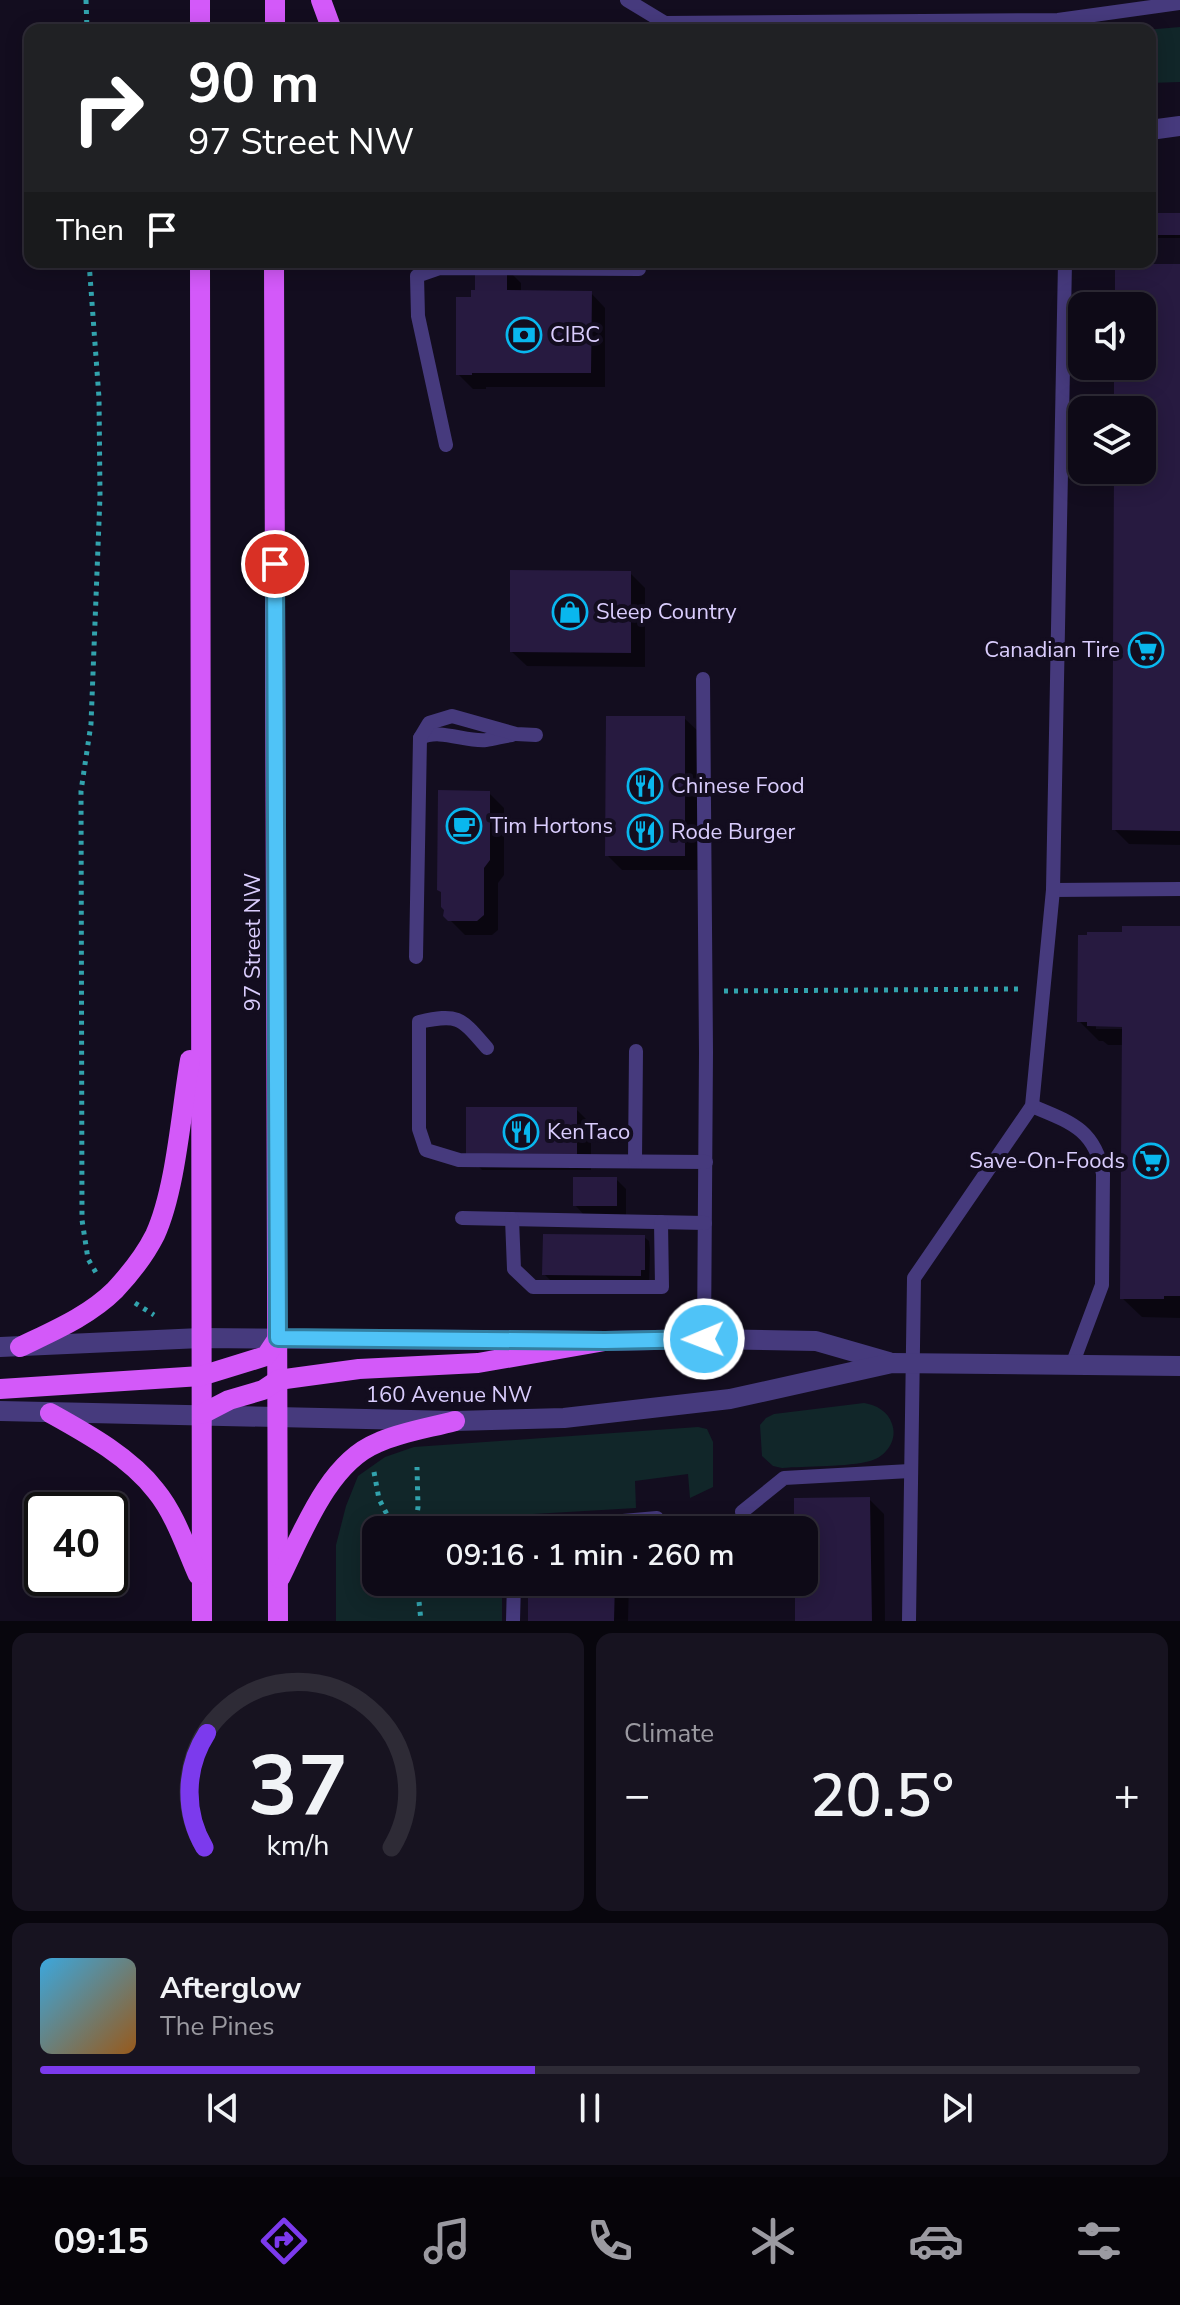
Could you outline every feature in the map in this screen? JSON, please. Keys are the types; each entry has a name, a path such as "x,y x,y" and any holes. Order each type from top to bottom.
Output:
{"main road":[{"path":"200,0 200,24"},
{"path":"275,0 275,24"},
{"path":"321,0 330,24"},
{"path":"200,268 202,1621"},
{"name":"97 Street NW","path":"274,268 278,1621"},
{"path":"10,1347 63,1326 96,1306 115,1289 154,1238 166,1205 200,1005"},
{"path":"0,1389 201,1376 266,1356 278,1338"},
{"path":"202,1414 229,1400 263,1390 278,1380 359,1369 478,1363 605,1341"},
{"path":"50,1413 117,1455 156,1491 202,1582"},
{"path":"278,1581 321,1495 359,1455 374,1444 455,1421"}],"street":[{"path":"1156,129 1180,126"},
{"name":"160 Avenue NW","path":"10,1347 201,1338 816,1341 903,1363"},
{"name":"160 Avenue NW","path":"0,1411 455,1421 564,1418 730,1399 903,1363 1180,1366"}],"lane":[{"path":"627,0 665,23 862,24"},
{"path":"1064,24 1180,3"},
{"path":"446,445 418,316 417,276 440,268 639,269"},
{"path":"909,1621 910,1471 903,1363 914,1278 1032,1106 1053,890 1065,268"},
{"path":"703,679 706,991 704,1339"},
{"path":"416,957 420,738 443,735 484,740 516,734 536,735"},
{"path":"1053,890 1180,889"},
{"path":"487,1048 465,1023 446,1016 419,1022 419,1129 426,1150 459,1160 706,1162"},
{"path":"635,1160 636,1051"},
{"path":"1032,1106 1075,1124 1092,1142 1100,1157 1103,1174 1102,1285 1072,1365"},
{"path":"462,1218 705,1223"},
{"path":"512,1219 514,1269 533,1287 662,1287 661,1222"},
{"path":"742,1512 784,1478 910,1471"},
{"path":"513,1621 514,1596"}],"path":[{"path":"86,0 87,24"},
{"path":"89,268 99,398 100,496 91,724 81,791 82,1220 88,1259 94,1272 106,1282"},
{"path":"706,991 1043,989"},
{"path":"126,1296 157,1317"},
{"path":"417,1467 417,1516"},
{"path":"377,1491 387,1516"},
{"path":"418,1596 421,1621"}],"green space":[{"path":"1180,27 1180,82 1156,83 1156,29"},
{"path":"864,1403 885,1412 893,1430 892,1442 876,1459 851,1464 782,1468 773,1466 762,1456 760,1425 766,1418 774,1414"},
{"path":"698,1427 707,1429 713,1442 713,1487 690,1498 688,1474 635,1481 636,1508 514,1516 362,1516 362,1596 502,1596 502,1621 336,1621 336,1545 358,1476 385,1457 414,1447"}],"building":[{"path":"1156,213 1180,213 1180,235 1156,235"},
{"name":"Canadian Tire","path":"1156,264 1180,264 1180,831 1112,830 1114,484 1156,484 1156,396 1114,396 1114,380 1156,380 1156,292 1115,292 1115,268 1156,268"},
{"name":"CIBC","path":"475,268 507,268 507,290 592,291 591,373 456,375 456,297 471,297 471,290 475,290"},
{"name":"Sleep Country","path":"510,570 631,571 631,653 510,652"},
{"path":"606,716 685,716 685,856 605,856"},
{"name":"Tim Hortons","path":"438,790 490,791 490,860 484,868 484,915 477,921 448,921 443,916 441,892 437,890"},
{"name":"Save-On-Foods","path":"1122,926 1180,926 1180,1296 1164,1296 1164,1299 1120,1299 1122,1027 1087,1026 1087,1022 1077,1022 1078,935 1122,932"},
{"name":"KenTaco","path":"466,1107 577,1107 577,1156 466,1156"},
{"path":"573,1177 617,1177 617,1206 573,1206"},
{"path":"543,1234 645,1235 645,1270 641,1270 641,1276 542,1275"},
{"path":"870,1497 872,1621 795,1621 795,1596 818,1596 818,1516 794,1516 794,1498"},
{"path":"528,1596 615,1596 614,1621 528,1621"}],"place":[{"name":"CIBC","path":"524,335"},
{"name":"Sleep Country","path":"570,612"},
{"name":"Canadian Tire","path":"1146,650"},
{"name":"Chinese Food","path":"645,786"},
{"name":"Tim Hortons","path":"464,826"},
{"name":"Rode Burger","path":"645,832"},
{"name":"KenTaco","path":"521,1132"},
{"name":"Save-On-Foods","path":"1151,1161"}],"route":[{"path":"275,564 278,1338 704,1339"}]}
